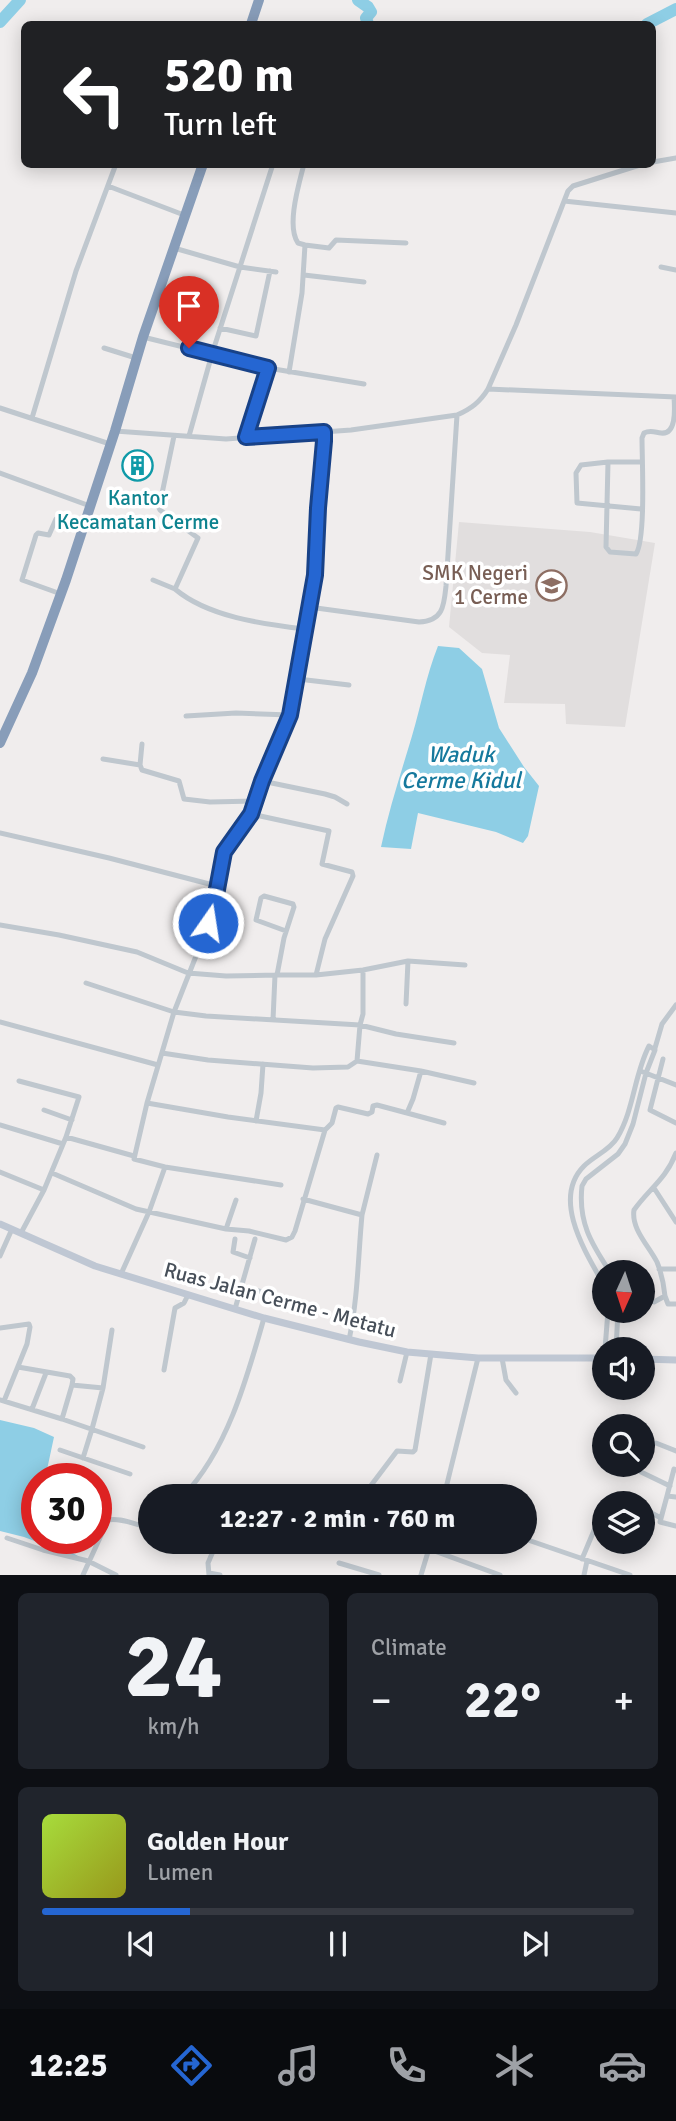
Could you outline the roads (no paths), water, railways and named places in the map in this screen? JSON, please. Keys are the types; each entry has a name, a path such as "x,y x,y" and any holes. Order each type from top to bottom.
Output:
{"highway":[{"path":"252,21 259,0"},
{"path":"0,743 32,673 61,594 136,358 202,168"}],"main road":[{"name":"Ruas Jalan Cerme - Metatu","path":"0,1224 95,1266 264,1318 349,1340 407,1352 478,1358 592,1358"},
{"path":"655,1359 676,1360"}],"street":[{"path":"656,161 676,158"},
{"path":"32,418 76,271 115,168"},
{"path":"189,436 220,328 272,168"},
{"path":"303,168 293,220 296,240 305,245 329,248 336,240 406,243"},
{"path":"115,431 226,439 351,430 457,415 475,405 488,389 516,326 568,191 573,186 630,168"},
{"path":"108,187 184,215"},
{"path":"564,201 676,213"},
{"path":"289,372 304,275 305,245"},
{"path":"173,247 240,267 273,272 256,336 220,328"},
{"path":"661,267 676,270"},
{"path":"304,275 364,282"},
{"path":"143,337 268,368 364,384"},
{"path":"104,348 136,358"},
{"path":"246,437 268,368"},
{"path":"488,389 675,397 676,427 672,432 644,433 638,552 610,552 606,547 608,462"},
{"path":"0,408 110,444"},
{"path":"309,607 419,622 433,620 441,612 446,586 457,415"},
{"path":"134,1156 174,1012 202,944 215,900 224,852 251,814 290,715 315,575 318,508 325,452 324,432"},
{"path":"174,436 160,498 160,510 198,538 175,589"},
{"path":"641,509 580,503 576,500 578,468 592,463 642,462"},
{"path":"0,472 90,506"},
{"path":"61,594 22,580 36,535 49,535 56,519 83,528"},
{"path":"153,580 219,612 264,624 304,629"},
{"path":"298,679 349,685"},
{"path":"186,716 236,713 290,715"},
{"path":"142,744 140,765 144,771 179,781 185,800 255,801"},
{"path":"103,759 140,765"},
{"path":"262,781 325,794 347,804"},
{"path":"251,814 329,831 322,864 352,872 353,876 323,945 316,975"},
{"path":"0,833 217,886"},
{"path":"273,1020 276,975 294,909 293,904 267,896 261,898 256,920 286,931"},
{"path":"0,925 114,946 137,952 188,974 316,975 363,970 408,961 465,965"},
{"path":"406,1004 408,961"},
{"path":"357,1061 364,1002 363,970"},
{"path":"86,983 174,1012 224,1018 360,1025 396,1034 454,1042"},
{"path":"602,1260 581,1218 582,1186 586,1179 618,1154 625,1144 662,1024 676,1004"},
{"path":"0,1022 158,1065"},
{"path":"592,1264 575,1231 572,1216 574,1181 582,1167 616,1141 647,1047 655,1048"},
{"path":"162,1053 208,1060 313,1068 348,1067 357,1061 474,1083"},
{"path":"663,1059 650,1110 676,1123"},
{"path":"256,1121 262,1064"},
{"path":"638,1070 676,1085"},
{"path":"407,1113 421,1071"},
{"path":"19,1081 79,1097 52,1173 21,1233"},
{"path":"148,1102 325,1130"},
{"path":"52,1173 136,1209 286,1240 292,1237 295,1231 325,1130 332,1123 336,1108 368,1114 372,1112 373,1106 377,1105 444,1123"},
{"path":"44,1110 72,1120"},
{"path":"0,1125 134,1156 134,1159 165,1167 281,1185"},
{"path":"676,1153 674,1162 636,1206 633,1215 659,1269 664,1296 668,1304 676,1304"},
{"path":"349,1340 358,1289 362,1215 377,1155"},
{"path":"121,1274 149,1212 165,1167"},
{"path":"0,1172 44,1191"},
{"path":"574,1181 582,1186"},
{"path":"654,1188 675,1218"},
{"path":"303,1199 362,1215"},
{"path":"226,1229 236,1200"},
{"path":"0,1256 12,1229"},
{"path":"235,1239 233,1252 250,1258"},
{"path":"235,1309 255,1239"},
{"path":"582,1248 592,1243"},
{"path":"590,1261 600,1256"},
{"path":"659,1269 676,1269"},
{"path":"242,1286 276,1296"},
{"path":"164,1370 175,1308 184,1303 188,1295"},
{"path":"655,1301 664,1296"},
{"path":"195,1484 204,1472 233,1412 250,1368 264,1318"},
{"path":"0,1328 30,1325 27,1344 2,1401 143,1447"},
{"path":"83,1458 103,1388 112,1330"},
{"path":"400,1381 407,1352"},
{"path":"372,1484 397,1451 415,1450 431,1354"},
{"path":"447,1484 478,1358"},
{"path":"502,1358 506,1380 516,1393"},
{"path":"18,1367 70,1376 73,1379 62,1419"},
{"path":"32,1409 46,1373"},
{"path":"72,1385 103,1388"},
{"path":"656,1443 676,1451"},
{"path":"60,1450 130,1474"},
{"path":"676,1460 660,1522 676,1526"},
{"path":"651,1477 670,1486"},
{"path":"667,1496 676,1497"},
{"path":"655,1514 662,1518"},
{"path":"112,1518 138,1526"},
{"path":"7,1538 88,1561 116,1575"},
{"path":"584,1575 585,1560 592,1538"},
{"path":"537,1543 630,1575"},
{"path":"83,1575 91,1554"},
{"path":"211,1554 208,1563 209,1574 220,1575"},
{"path":"421,1575 426,1554"},
{"path":"452,1554 500,1575"},
{"path":"339,1563 379,1575"}],"water":[{"name":"Waduk Cerme Kidul","path":"438,646 459,648 482,669 499,728 539,786 528,836 523,843 496,832 418,813 411,849 381,847"},
{"path":"0,1420 34,1428 54,1437 48,1463 21,1463 21,1536 0,1531"}],"waterway":[{"path":"0,22 20,0"},
{"path":"358,0 371,12 366,18 367,21"},
{"path":"653,21 676,9"}],"place":[{"name":"Kantor Kecamatan Cerme","path":"138,466"},
{"name":"SMK Negeri 1 Cerme","path":"551,585"}]}
